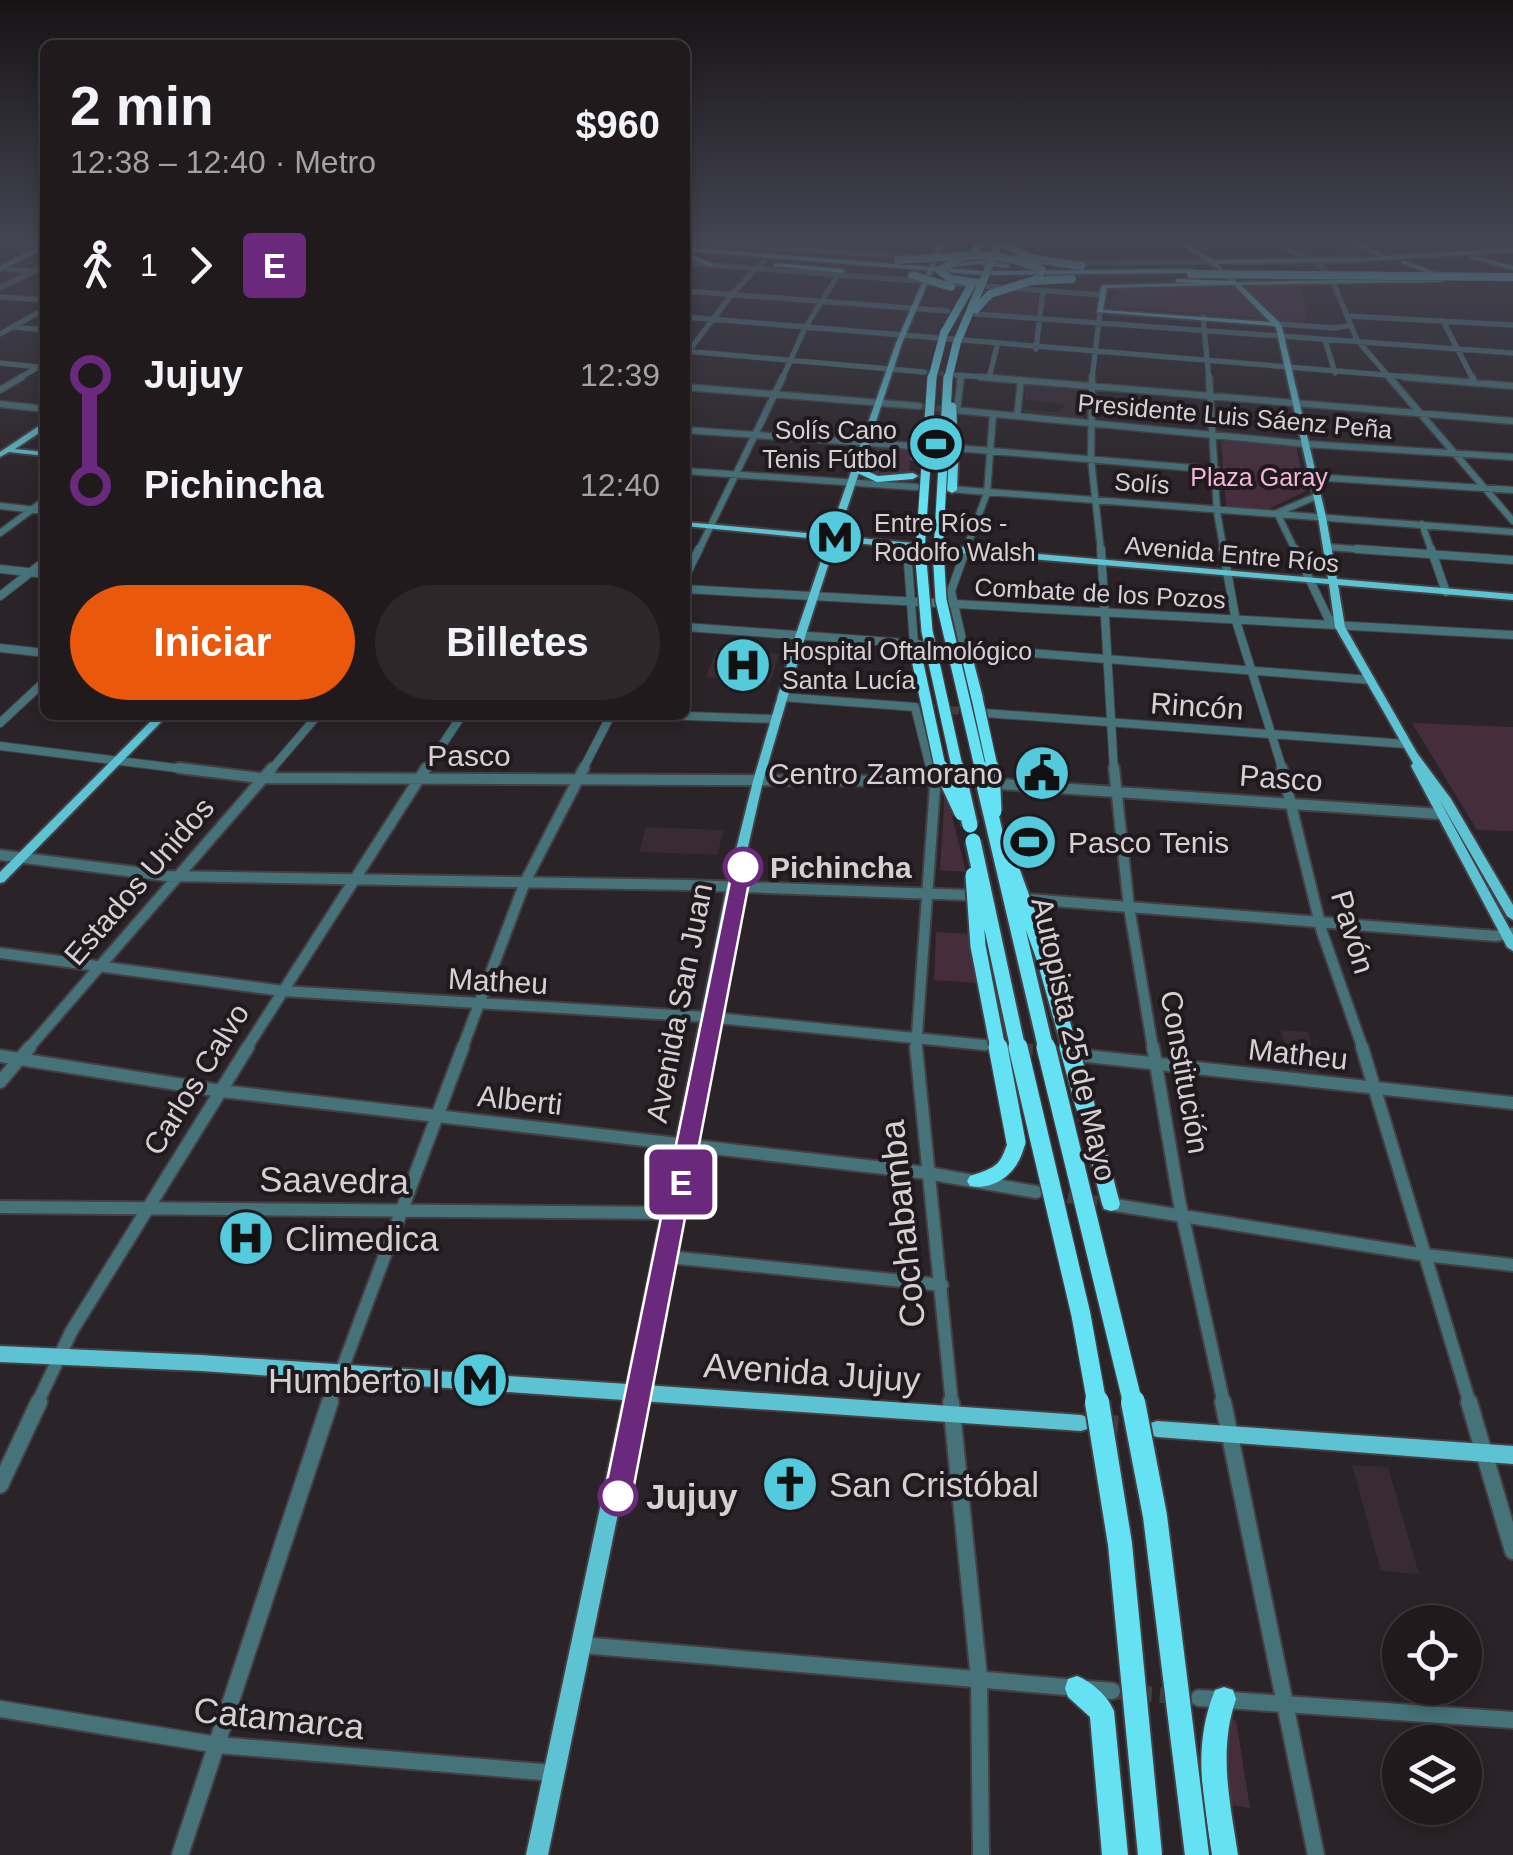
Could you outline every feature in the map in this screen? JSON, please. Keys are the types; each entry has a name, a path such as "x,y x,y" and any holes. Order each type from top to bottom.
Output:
{"highway":[{"name":"Autopista 25 de Mayo","path":"945,330 930,384 920,553 922,606 1050,1196 1080,1315 1105,1446 1120,1544 1150,1855"},
{"name":"Autopista 25 de Mayo","path":"962,330 947,384 938,556 941,600 1144,1452 1165,1589 1196,1855"},
{"path":"856,469 880,479 914,483 914,452 921,409 930,384"},
{"path":"947,384 955,428 950,490"},
{"path":"916,646 936,754 949,791 972,833 975,924 1016,1142 1014,1158 1003,1172 976,1181"},
{"path":"961,647 995,781 995,832 1044,958 1108,1204"},
{"path":"1077,1688 1102,1710 1115,1855"},
{"path":"1211,1698 1225,1852"}],"main road":[{"name":"Avenida San Juan","path":"537,1855 733,886 758,781 800,634 905,330"},
{"path":"1279,330 1328,546 1340,627 1511,938"},
{"path":"3,452 40,429"},
{"path":"3,452 40,454"},
{"path":"690,524 909,546"},
{"name":"Avenida Entre Ríos","path":"947,550 1513,597"},
{"path":"0,879 158,720"},
{"path":"1409,749 1445,799 1513,916"},
{"name":"Avenida Jujuy","path":"0,1354 60,1354 1081,1423"},
{"path":"1157,1429 1513,1454"}],"street":[{"path":"690,568 758,436 803,330"},
{"path":"821,330 1513,386"},
{"path":"1036,349 1039,330"},
{"name":"Constitución","path":"1097,330 1091,386 1092,458 1102,563 1109,722 1129,907 1184,1218 1316,1855"},
{"path":"1185,330 1513,353"},
{"path":"1306,330 1308,338"},
{"path":"1354,330 1360,342 1513,521"},
{"path":"1448,330 1475,383"},
{"name":"Pavón","path":"1204,331 1215,438 1217,508 1236,621 1274,734 1319,920 1376,1088 1513,1552"},
{"path":"1325,340 1335,374"},
{"path":"997,346 989,378 1513,421"},
{"path":"690,353 924,372"},
{"path":"0,363 40,366"},
{"path":"0,390 40,368"},
{"name":"Presidente Luis Sáenz Peña","path":"989,378 958,375 956,410 1305,446 1513,457"},
{"path":"1017,416 1021,380"},
{"path":"690,387 919,406"},
{"path":"0,404 40,408"},
{"path":"993,414 986,492 951,592 961,647 1370,680"},
{"path":"690,430 864,444 914,452"},
{"path":"957,448 1216,470"},
{"path":"690,471 914,483"},
{"path":"1313,477 1513,490"},
{"name":"Solís","path":"950,490 1513,532"},
{"path":"1317,496 1278,513 1328,618 1340,627"},
{"path":"0,533 40,504"},
{"path":"0,506 40,511"},
{"path":"1422,524 1446,592"},
{"path":"690,627 916,646 908,602 909,546"},
{"path":"1328,546 1513,560"},
{"path":"0,596 40,565"},
{"path":"0,569 40,573"},
{"name":"Combate de los Pozos","path":"690,589 1513,635"},
{"path":"0,648 40,652"},
{"path":"0,724 40,686"},
{"name":"Cochabamba","path":"781,697 916,707 937,781 915,1038 980,1678 982,1855"},
{"name":"Rincón","path":"984,713 1274,734 1409,749"},
{"path":"690,716 774,719"},
{"name":"Estados Unidos","path":"0,1082 313,720"},
{"name":"Carlos Calvo","path":"0,1485 60,1354 353,878 459,720"},
{"path":"180,1855 340,1372 524,882 608,720"},
{"name":"Pasco","path":"0,746 260,778 937,781"},
{"name":"Pasco","path":"999,784 1440,814"},
{"path":"0,855 176,876 733,886 967,895"},
{"path":"1028,899 1511,938"},
{"name":"Matheu","path":"0,954 283,992 707,1017 994,1046"},
{"name":"Matheu","path":"1078,1055 1513,1103"},
{"name":"Alberti","path":"0,1056 222,1091 927,1173 1036,1192"},
{"path":"1108,1204 1425,1256 1513,1264"},
{"name":"Saavedra","path":"0,1207 668,1213"},
{"path":"659,1256 942,1285"},
{"path":"582,1646 1112,1692"},
{"path":"1211,1698 1513,1720"},
{"name":"Catamarca","path":"0,1709 218,1745 554,1773"}],"shaded area":[{"path":"1026,384 1085,388 1084,420 1023,413 1024,409 1055,412 1064,408 1063,404 1025,400"},
{"name":"Hospital Oftalmológico Santa Lucía","path":"716,650 780,654 770,682 706,677"},
{"path":"645,827 724,830 717,855 640,852"},
{"path":"1281,1030 1308,1032 1319,1073 1291,1071"},
{"path":"1352,1465 1388,1467 1419,1574 1381,1571"}],"green space":[{"name":"Plaza Garay","path":"1221,442 1296,447 1306,491 1267,510 1226,506"},
{"path":"876,447 911,449 909,474 872,477 867,472"},
{"path":"1412,723 1513,727 1513,831 1477,830"},
{"path":"945,788 966,872 940,870"},
{"path":"936,932 972,934 978,983 934,980"},
{"path":"1228,1719 1236,1720 1250,1808 1230,1805 1220,1743"}],"tunnel":[{"path":"924,372 956,375"},
{"path":"919,406 953,410"},
{"path":"912,446 951,448"},
{"path":"918,644 957,647"},
{"path":"915,707 974,712"},
{"path":"994,1046 1028,1049"},
{"path":"1003,1047 1072,1054"},
{"path":"1050,1194 1104,1203"},
{"path":"1098,1424 1143,1428"},
{"path":"1112,1691 1176,1696"}],"metro line":[{"name":"E","path":"618,1496 743,867"}],"place":[{"name":"Solís Cano Tenis Fútbol","path":"936,444"},
{"name":"Entre Ríos - Rodolfo Walsh","path":"835,537"},
{"name":"Hospital Oftalmológico Santa Lucía","path":"743,665"},
{"name":"Centro Zamorano","path":"1042,773"},
{"name":"Pasco Tenis","path":"1029,842"},
{"name":"Pichincha","path":"743,867"},
{"name":"Climedica","path":"246,1238"},
{"name":"Humberto I","path":"480,1380"},
{"name":"San Cristóbal","path":"790,1484"},
{"name":"Jujuy","path":"618,1496"}]}
